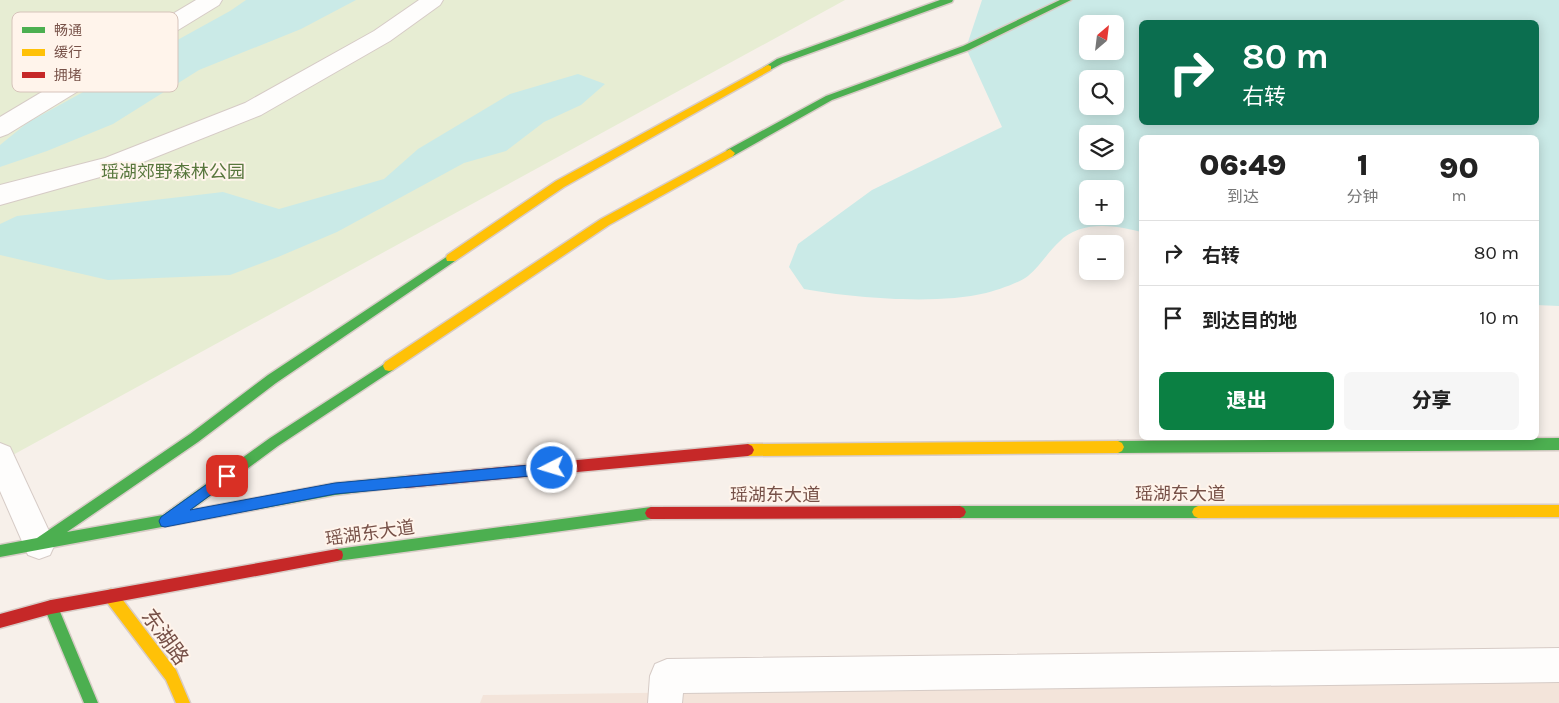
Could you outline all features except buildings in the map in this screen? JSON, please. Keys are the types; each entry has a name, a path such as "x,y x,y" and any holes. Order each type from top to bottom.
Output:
{"main road":[{"path":"38,544 194,438 272,379 560,184 780,61 949,0"},
{"path":"165,521 274,442 605,222 829,98 966,48 1067,0"},
{"path":"0,551 335,488 750,450 1559,444"},
{"name":"瑶湖东大道","path":"0,622 51,607 324,557 645,513 1559,510"},
{"name":"东湖路","path":"111,596 170,675 183,703"},
{"path":"51,607 91,703"}],"street":[{"path":"178,21 212,0"},
{"path":"0,194 110,166 253,110 382,36 433,0"},
{"path":"0,128 60,92"},
{"path":"0,457 38,544"},
{"path":"665,703 667,676 1559,665"}],"shaded area":[{"path":"1559,681 1559,703 480,703 483,695"}],"green space":[{"name":"瑶湖郊野森林公园","path":"0,0 845,0 0,462"}],"water":[{"path":"246,0 356,0 301,29 199,70 178,83 178,40"},
{"path":"982,0 1559,0 1559,306 1539,305 1539,135 1139,135 1139,232 1109,226 1087,227 1077,230 1059,242 1025,278 986,293 966,297 895,299 804,289 789,267 798,244 872,190 1002,127 966,48"},
{"path":"578,74 605,84 581,105 544,122 506,151 464,163 337,232 230,275 108,280 0,255 0,224 17,216 223,192 279,209 384,179 418,149 510,94"},
{"path":"83,92 164,92 113,124 47,151 0,167 0,145 27,123"}],"traffic: fast":[{"path":"768,68 780,61 949,0"},
{"path":"730,153 829,98 966,48 1067,0"},
{"path":"39,544 194,438 272,379 451,258"},
{"path":"165,521 274,442 389,366"},
{"path":"1118,447 1559,444"},
{"path":"0,551 335,489 406,482"},
{"path":"960,512 1198,512"},
{"path":"337,555 651,513"},
{"path":"51,607 91,703"}],"traffic: slow":[{"path":"451,258 560,184 768,68"},
{"path":"389,366 605,222 730,153"},
{"path":"748,450 1118,447"},
{"path":"1198,512 1559,511"},
{"path":"111,596 171,675 183,703"}],"traffic: jam":[{"path":"406,482 748,450"},
{"path":"651,513 960,512"},
{"path":"0,621 51,607 337,555"}],"route":[{"path":"227,476 165,521 335,488 552,468"}]}
